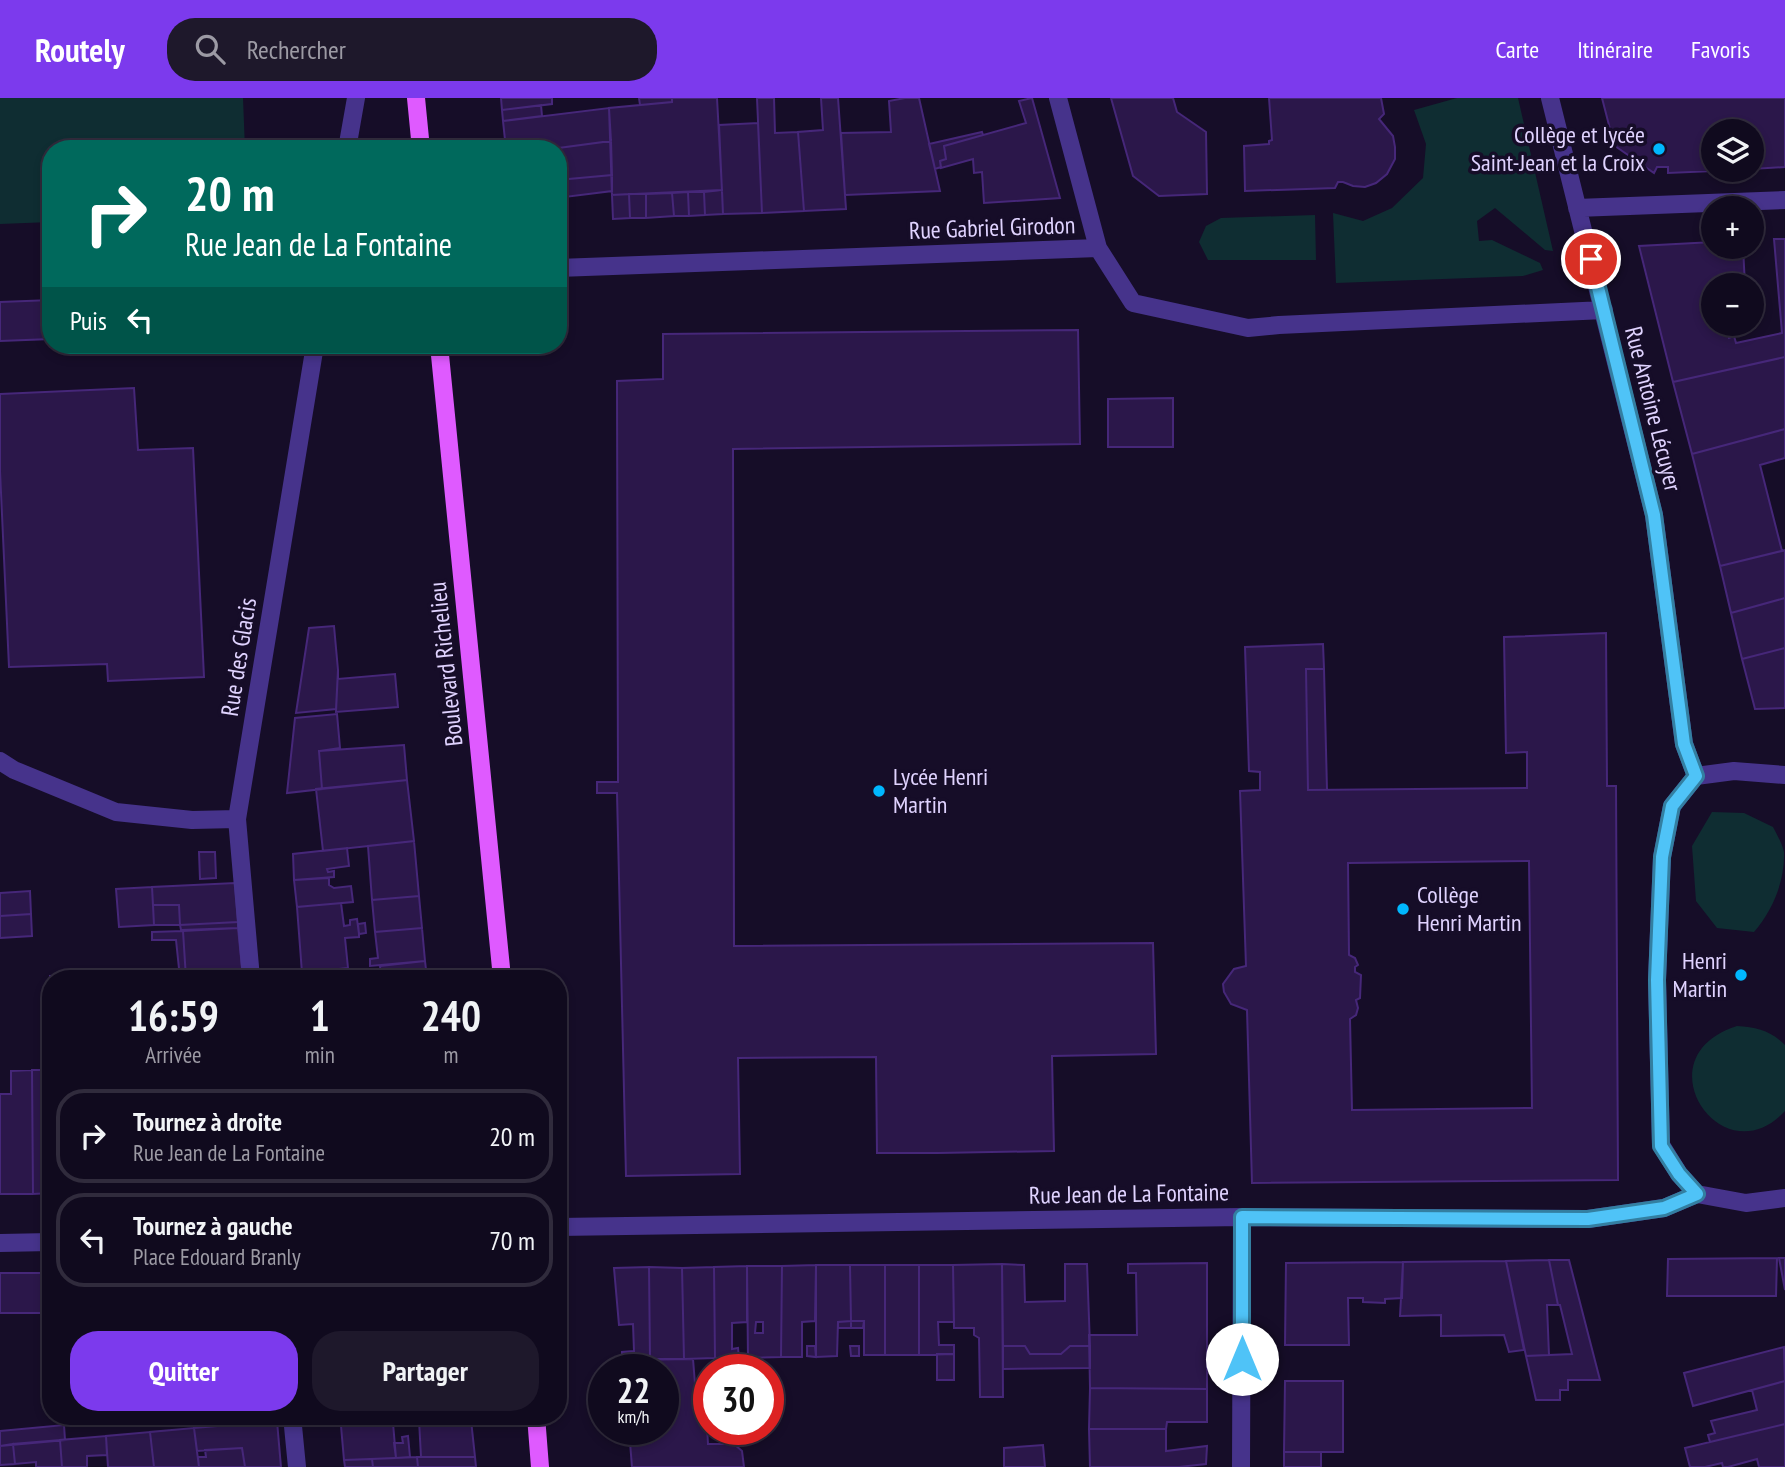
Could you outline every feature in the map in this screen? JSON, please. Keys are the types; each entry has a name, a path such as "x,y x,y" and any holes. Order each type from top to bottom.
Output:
{"main road":[{"path":"416,98 420,140"},
{"name":"Boulevard Richelieu","path":"440,354 501,970"},
{"path":"537,1425 541,1467"}],"street":[{"path":"348,140 356,98"},
{"path":"1058,98 1098,248"},
{"name":"Rue Antoine Lécuyer","path":"1550,98 1654,515 1684,744 1696,776"},
{"path":"1577,208 1785,200"},
{"name":"Rue Gabriel Girodon","path":"567,268 1098,248 1133,303 1248,328 1604,310"},
{"name":"Rue des Glacis","path":"250,970 237,820 314,354"},
{"path":"0,761 14,770 116,812 192,820 237,820"},
{"path":"1785,775 1734,771 1696,776 1672,806 1662,857 1657,980 1661,1146 1679,1174 1697,1194 1746,1202 1785,1198"},
{"name":"Rue Jean de La Fontaine","path":"567,1227 1242,1217 1588,1219 1664,1208 1697,1194"},
{"path":"1241,1467 1242,1217"},
{"path":"0,1243 42,1242"},
{"path":"293,1425 296,1467"}],"green space":[{"path":"0,98 243,98 245,140 42,140 42,222 0,224"},
{"path":"1457,98 1518,98 1553,251 1545,250 1495,208 1477,221 1479,241 1492,240 1540,263 1543,270 1523,276 1336,283 1333,213 1363,221 1392,208 1423,178 1426,144 1414,110"},
{"path":"1315,215 1316,260 1208,260 1199,242 1206,226 1221,218"},
{"path":"1712,812 1744,813 1773,827 1782,845 1784,863 1780,885 1772,905 1754,932 1717,928 1696,901 1692,846"},
{"path":"1737,1026 1763,1031 1785,1045 1785,1111 1761,1128 1738,1131 1717,1122 1701,1106 1693,1084 1694,1062 1708,1041"}],"building":[{"path":"501,98 552,98 552,104 502,110"},
{"path":"639,98 672,98 672,102 640,105"},
{"path":"672,98 717,98 722,190 612,195 609,108 672,102"},
{"path":"757,98 774,98 775,133 798,132 804,211 762,213"},
{"path":"821,98 838,98 846,209 804,211 798,132 823,130"},
{"path":"919,98 940,191 845,195 841,133 891,132 889,101"},
{"path":"1032,98 1060,198 984,203 982,172 974,173 973,159 941,168 940,161 946,159 944,146 1026,123 1019,101"},
{"path":"1111,98 1173,98 1177,112 1206,132 1207,194 1159,196 1133,176"},
{"path":"1269,98 1381,98 1384,114 1379,119 1393,136 1395,147 1395,159 1387,174 1376,183 1365,187 1338,182 1335,188 1245,191 1244,146 1269,144 1272,140"},
{"name":"Collège et lycée Saint-Jean et la Croix","path":"1602,98 1785,98 1785,167 1764,168 1764,119 1701,119 1701,172 1668,173 1668,167 1657,167 1654,173 1615,146 1618,141 1616,129 1610,129"},
{"path":"541,105 542,116 503,121 502,110"},
{"path":"609,108 611,141 567,147 567,140 505,140 503,121"},
{"path":"758,123 762,213 723,214 719,125"},
{"path":"982,132 983,135 944,146 946,159 940,161 941,167 935,169 929,144"},
{"path":"611,141 612,175 567,179 567,147"},
{"path":"612,175 612,191 567,197 567,179"},
{"path":"722,190 723,214 705,215 704,192"},
{"path":"688,192 689,216 674,216 672,193"},
{"path":"688,192 704,192 705,215 689,216"},
{"path":"672,193 674,216 646,218 646,194"},
{"path":"629,194 630,218 613,219 612,195"},
{"path":"629,194 646,194 646,218 630,218"},
{"path":"1774,239 1785,239 1785,357 1673,382 1639,246 1701,243 1701,259 1744,259 1744,273 1701,273 1701,336 1734,336 1736,343 1782,333"},
{"path":"42,300 42,339 0,341 0,302"},
{"path":"1078,330 1080,444 733,449 734,946 1153,943 1156,1054 1052,1056 1054,1151 938,1153 877,1153 876,1057 738,1058 740,1174 626,1176 617,793 597,793 597,782 618,782 617,381 663,379 663,334"},
{"path":"1785,357 1785,429 1692,454 1673,382"},
{"path":"134,388 138,450 193,448 204,677 108,681 107,664 9,667 0,471 0,394"},
{"path":"1173,398 1173,447 1108,447 1108,399"},
{"path":"1785,429 1785,458 1760,465 1782,551 1720,566 1692,454"},
{"path":"1785,550 1785,598 1731,613 1720,566"},
{"path":"1785,598 1785,648 1742,659 1731,613"},
{"path":"334,626 338,670 336,709 296,713 309,628"},
{"path":"1606,633 1607,786 1616,786 1618,1180 1252,1183 1247,1010 1231,1004 1223,984 1234,969 1246,966 1240,791 1260,790 1260,772 1249,771 1245,647 1323,644 1324,669 1306,669 1308,790 1527,788 1527,752 1506,753 1504,637","holes":["1529,861 1532,1108 1352,1110 1350,1019 1356,1015 1358,1008 1356,1000 1360,998 1361,975 1355,972 1358,965 1355,958 1349,955 1348,863"]},
{"path":"1785,648 1785,708 1755,709 1742,659"},
{"path":"1306,669 1324,669 1327,790 1308,790"},
{"path":"338,670 338,679 395,674 398,707 336,712"},
{"path":"337,714 340,748 319,751 322,789 287,793 295,718"},
{"path":"404,745 407,780 322,789 319,751"},
{"path":"407,780 414,841 323,851 316,789"},
{"path":"414,841 419,896 372,900 368,846"},
{"path":"347,848 349,866 327,869 328,872 334,871 334,877 294,880 293,854"},
{"path":"199,852 215,852 216,878 200,879"},
{"path":"329,878 329,885 334,888 351,886 353,902 297,907 294,880"},
{"path":"235,883 238,922 180,925 179,905 153,905 152,887"},
{"path":"152,887 154,925 119,927 116,889"},
{"path":"30,891 31,914 0,916 0,893"},
{"path":"419,896 422,928 375,932 372,900"},
{"path":"341,903 344,926 350,925 350,920 357,919 359,937 345,938 348,968 302,970 297,907"},
{"path":"153,905 179,905 180,925 154,925"},
{"path":"31,914 32,936 0,938 0,916"},
{"path":"238,922 238,928 181,930 180,925"},
{"path":"365,923 366,933 359,934 358,924"},
{"path":"238,928 242,970 185,970 183,931"},
{"path":"422,928 425,961 370,966 370,959 378,958 375,932"},
{"path":"183,931 185,970 179,970 176,940 152,940 152,932"},
{"path":"425,961 426,970 380,970 380,966"},
{"path":"32,1070 42,1070 42,1194 33,1194"},
{"path":"32,1070 33,1194 0,1194 0,1094 11,1094 11,1071"},
{"path":"1777,1258 1776,1296 1667,1296 1668,1259"},
{"path":"1779,1258 1785,1258 1785,1290"},
{"path":"1549,1260 1569,1260 1600,1380 1568,1380 1568,1390 1560,1390 1560,1400 1536,1400 1526,1356 1572,1354"},
{"path":"1549,1260 1558,1305 1547,1305 1549,1355 1526,1356 1506,1261"},
{"path":"1506,1261 1524,1350 1509,1352 1504,1335 1441,1336 1441,1315 1400,1316 1403,1262"},
{"path":"1403,1262 1402,1298 1385,1299 1385,1303 1348,1298 1349,1345 1285,1345 1286,1263"},
{"path":"1207,1263 1207,1389 1090,1388 1089,1335 1137,1335 1136,1273 1128,1273 1128,1264"},
{"path":"1002,1264 1003,1397 980,1397 979,1338 974,1335 974,1328 954,1328 953,1265"},
{"path":"1002,1264 1024,1265 1025,1302 1065,1301 1065,1264 1087,1264 1090,1346 1070,1346 1061,1354 1030,1354 1025,1346 1003,1346"},
{"path":"816,1265 815,1321 802,1322 802,1357 784,1357 784,1354 781,1354 782,1266"},
{"path":"816,1265 850,1265 851,1321 838,1322 837,1356 816,1357"},
{"path":"850,1265 885,1265 885,1355 864,1355 864,1321 851,1321"},
{"path":"885,1265 919,1265 919,1355 885,1355"},
{"path":"919,1265 953,1265 954,1322 938,1322 939,1345 954,1345 954,1354 919,1355"},
{"path":"747,1266 782,1266 781,1354 748,1354","holes":["756,1322 763,1322 763,1333 755,1333"]},
{"path":"747,1266 747,1322 732,1323 732,1349 738,1348 739,1354 715,1354 714,1267"},
{"path":"649,1267 682,1268 684,1359 679,1359 679,1354 650,1354"},
{"path":"649,1267 650,1354 622,1354 634,1351 633,1324 619,1325 614,1268"},
{"path":"714,1267 715,1354 693,1354 693,1359 684,1359 682,1268"},
{"path":"0,1273 42,1273 42,1313 0,1313"},
{"path":"851,1321 851,1328 838,1328 838,1322"},
{"path":"851,1321 864,1321 863,1328 851,1328"},
{"path":"807,1346 815,1346 816,1357 807,1356"},
{"path":"850,1346 859,1346 859,1356 851,1356"},
{"path":"1003,1346 1025,1346 1030,1354 1061,1354 1070,1346 1090,1346 1090,1368 1003,1369"},
{"path":"1784,1347 1785,1381 1693,1406 1684,1373"},
{"path":"937,1354 954,1354 954,1380 937,1380"},
{"path":"679,1359 693,1359 693,1445 735,1445 742,1451 744,1467 632,1467 630,1445 679,1445"},
{"path":"1285,1381 1343,1381 1343,1452 1284,1452"},
{"path":"1785,1381 1785,1424 1710,1442 1708,1435 1715,1433 1711,1421 1757,1410 1752,1390"},
{"path":"1090,1388 1207,1389 1207,1422 1167,1422 1166,1429 1089,1429"},
{"path":"1785,1424 1785,1467 1759,1467 1757,1459 1728,1467 1723,1467 1722,1463 1690,1467 1685,1448"},
{"path":"64,1425 65,1440 0,1446 0,1431"},
{"path":"194,1425 230,1425 194,1428"},
{"path":"277,1425 281,1467 245,1467 242,1448 197,1451 194,1428"},
{"path":"393,1425 396,1458 344,1460 341,1426"},
{"path":"419,1425 472,1425 475,1457 421,1457"},
{"path":"194,1428 199,1467 154,1467 150,1432"},
{"path":"1089,1429 1166,1429 1166,1451 1207,1446 1206,1464 1179,1467 1090,1467"},
{"path":"150,1432 154,1467 108,1467 106,1436"},
{"path":"106,1436 107,1455 87,1456 87,1467 62,1467 60,1440"},
{"path":"408,1436 410,1457 396,1458 394,1443 403,1443 402,1437"},
{"path":"60,1440 62,1467 36,1467 36,1462 15,1464 13,1444"},
{"path":"13,1444 15,1464 0,1465 0,1446"},
{"path":"1043,1445 1045,1467 1004,1467 1004,1448"},
{"path":"242,1448 245,1467 199,1467 198,1457 206,1457 205,1450"},
{"path":"1284,1452 1321,1452 1321,1467 1284,1467"},
{"path":"417,1457 418,1467 373,1467 372,1459"},
{"path":"417,1457 475,1457 476,1467 418,1467"},
{"path":"372,1459 373,1467 345,1467 344,1460"}],"place":[{"name":"Collège et lycée Saint-Jean et la Croix","path":"1659,149"},
{"name":"Lycée Henri Martin","path":"879,791"},
{"name":"Collège Henri Martin","path":"1403,909"},
{"name":"Henri Martin","path":"1741,975"}],"route":[{"path":"1242,1359 1242,1217 1588,1219 1664,1208 1697,1194 1679,1174 1661,1146 1657,980 1662,857 1672,806 1696,776 1684,744 1654,515 1591,259"}]}
